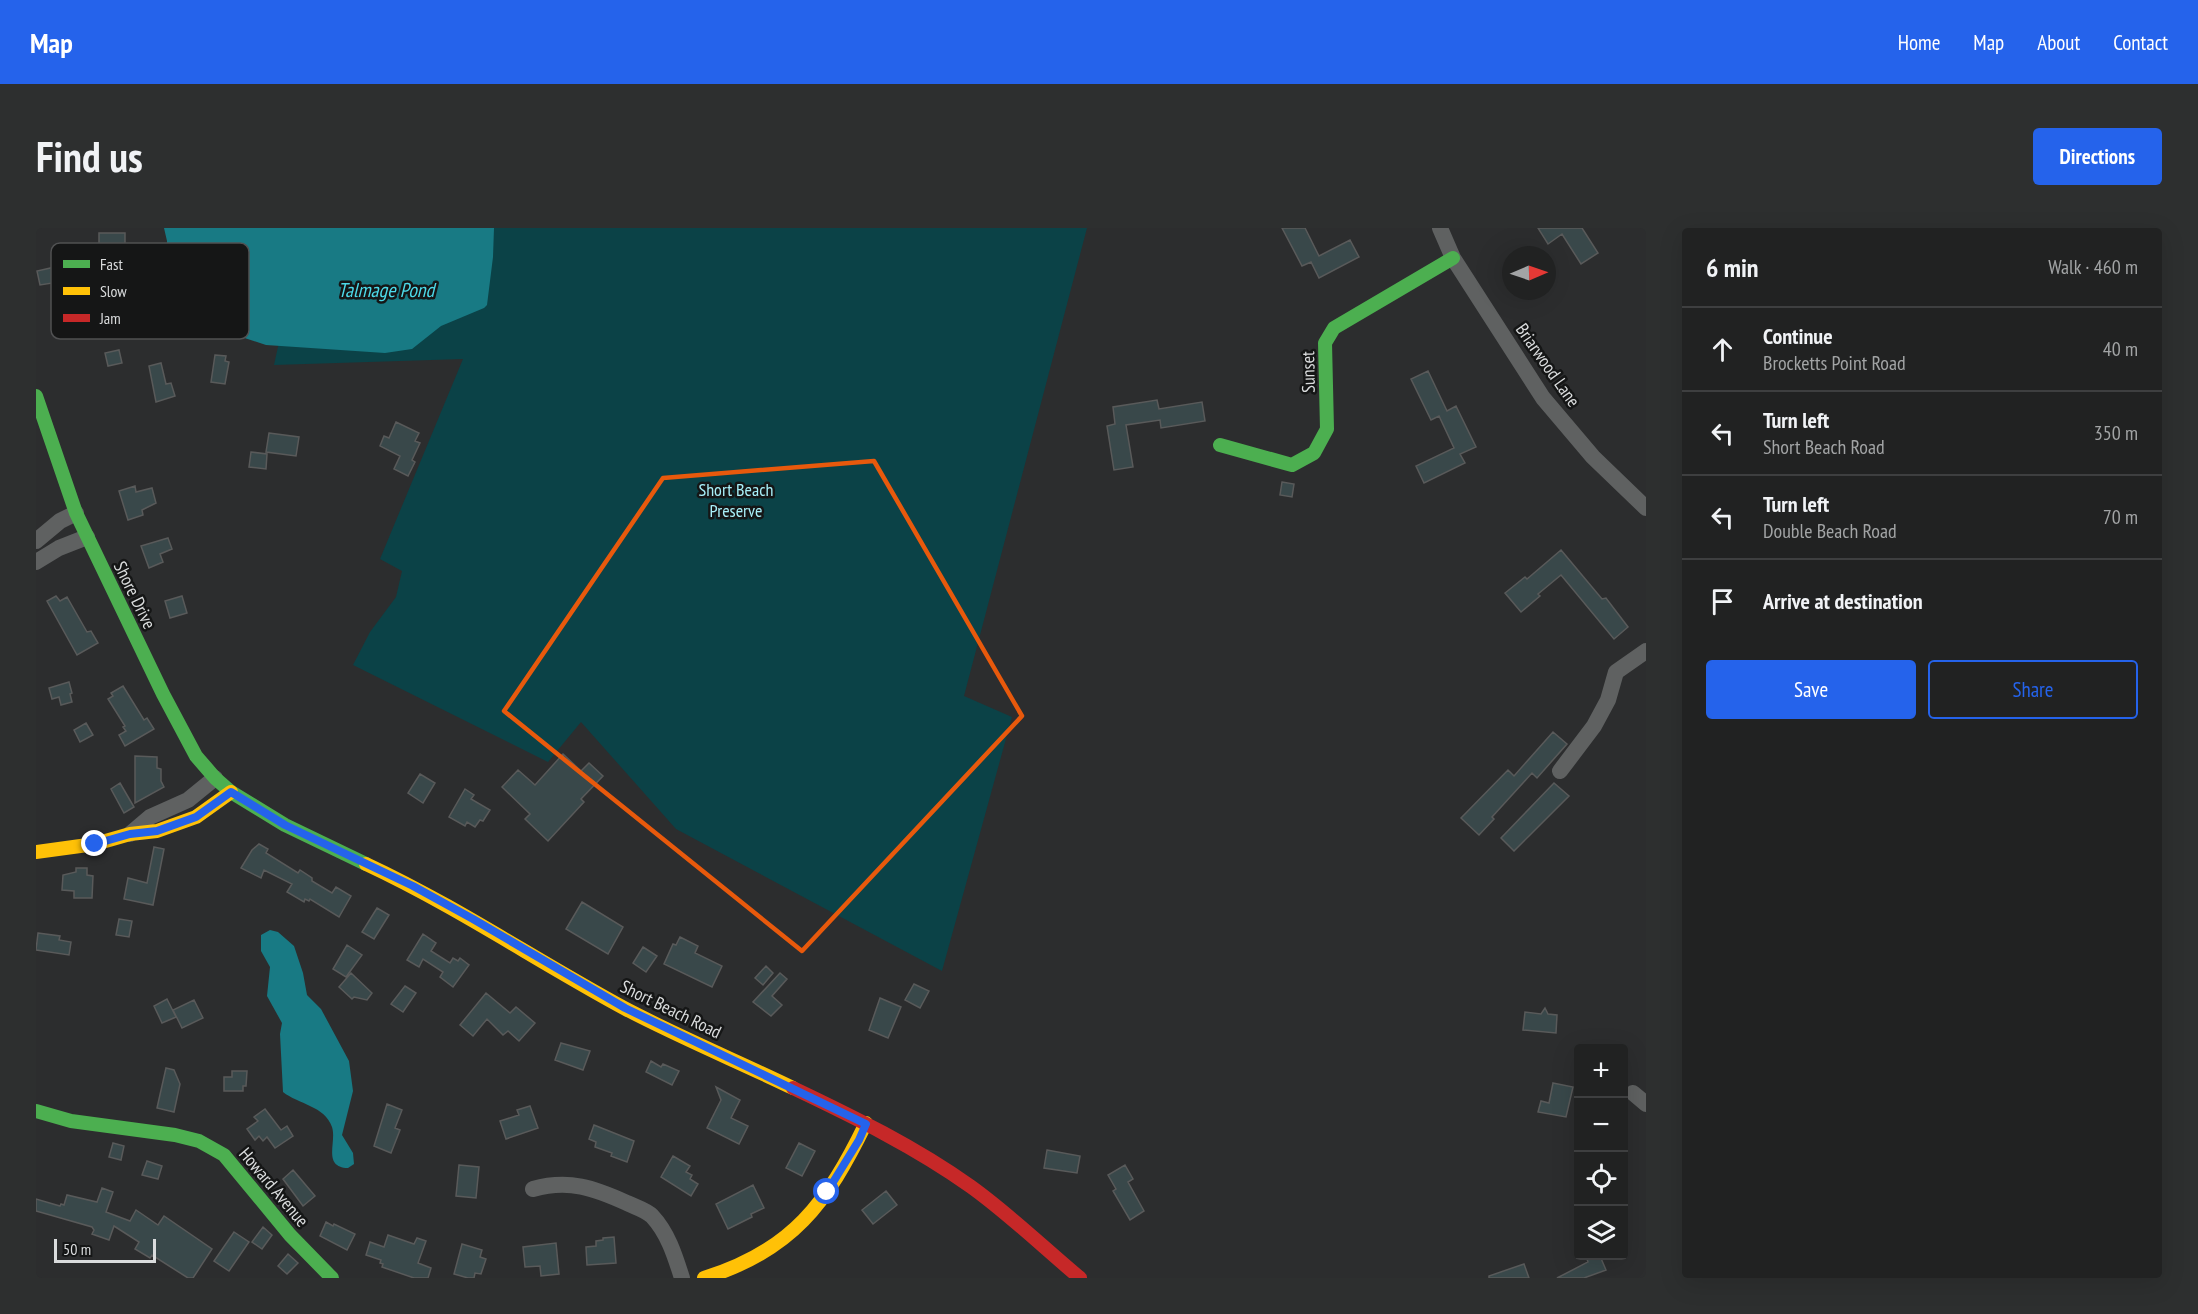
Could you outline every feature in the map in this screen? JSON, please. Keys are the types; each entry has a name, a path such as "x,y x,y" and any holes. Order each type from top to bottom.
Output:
{"main road":[{"name":"Sunset","path":"1220,445 1292,465 1314,453 1327,429 1325,343 1334,328 1453,258"},
{"name":"Shore Drive","path":"36,396 76,513 185,738 196,756 231,792"},
{"path":"36,852 95,844 130,834 157,831 196,817 231,792"},
{"name":"Short Beach Road","path":"231,792 285,825 413,886 625,1008 866,1124 938,1164 973,1188 1080,1278"},
{"name":"Howard Avenue","path":"36,1111 71,1121 175,1135 200,1141 224,1155 290,1235 316,1263 334,1277"},
{"path":"704,1278 745,1265 790,1236 812,1214 827,1192 859,1140 866,1124"}],"street":[{"name":"Briarwood Lane","path":"1440,228 1453,258 1543,398 1593,457 1646,508"},
{"path":"36,541 60,521 76,513"},
{"path":"36,562 59,548 87,537"},
{"path":"1560,771 1594,726 1608,700 1616,672 1646,651"},
{"path":"130,834 150,818 188,800 215,778"},
{"path":"1633,1093 1646,1104"},
{"path":"533,1189 551,1184 577,1184 610,1195 650,1214 665,1233 682,1278"}],"highlighted area":[{"path":"874,461 1022,716 802,951 504,711 663,478"}],"green space":[{"name":"Short Beach Preserve","path":"304,228 1087,228 964,696 1012,717 942,971 676,829 581,722 548,762 353,665 370,632 396,597 402,571 380,559 463,359 274,365"}],"water":[{"name":"Talmage Pond","path":"164,228 494,228 487,305 441,326 412,349 385,353 266,345 248,339 249,243 167,243"},
{"path":"270,930 278,932 294,946 307,995 321,1009 349,1061 353,1091 342,1135 353,1153 354,1164 348,1168 340,1167 333,1159 332,1127 324,1114 283,1092 280,1034 282,1023 267,996 270,967 261,951 261,935"}],"building":[{"path":"1282,228 1305,228 1319,256 1350,240 1359,257 1319,278 1311,262 1302,266"},
{"path":"1538,228 1582,228 1598,253 1581,264 1562,234 1548,244"},
{"path":"99,233 125,233 125,243 99,243"},
{"path":"51,268 51,283 40,285 37,271"},
{"path":"119,350 122,363 108,366 105,353"},
{"path":"215,355 226,356 225,361 229,362 225,384 211,382"},
{"path":"161,363 166,384 171,383 175,396 156,402 149,366"},
{"path":"1428,371 1447,411 1456,406 1476,447 1460,454 1465,463 1424,483 1416,466 1454,448 1439,416 1431,420 1411,379"},
{"path":"1157,400 1159,409 1202,402 1205,421 1161,428 1160,420 1126,425 1133,467 1114,470 1107,426 1115,424 1113,407"},
{"path":"396,422 419,433 415,441 420,443 408,476 394,469 400,456 380,446 384,436 389,438"},
{"path":"269,433 299,437 296,456 266,452"},
{"path":"251,452 267,454 266,469 249,467"},
{"path":"1282,482 1294,484 1292,497 1280,495"},
{"path":"135,486 136,492 152,488 156,503 142,510 143,515 128,520 119,491"},
{"path":"168,538 172,549 160,554 163,562 149,568 141,546"},
{"path":"1561,550 1602,599 1606,598 1628,627 1614,639 1561,575 1521,612 1505,593 1525,577 1527,579"},
{"path":"56,596 60,601 67,597 87,632 91,631 98,643 77,655 47,601"},
{"path":"182,596 187,613 170,618 165,601"},
{"path":"69,682 72,702 61,705 59,697 52,699 49,688"},
{"path":"123,686 144,720 147,718 154,729 125,746 119,735 126,731 123,727 125,726 108,699 113,696 111,693"},
{"path":"86,723 93,735 80,742 74,730"},
{"path":"1553,732 1567,744 1537,778 1532,773 1492,817 1494,819 1479,835 1461,818 1508,770 1514,776"},
{"path":"563,754 581,771 589,763 603,776 581,799 584,802 548,841 525,819 530,814 502,787 518,770 535,785"},
{"path":"135,756 157,757 157,768 161,769 161,781 164,787 135,803"},
{"path":"420,774 435,783 423,803 408,793"},
{"path":"120,783 134,807 124,813 111,789"},
{"path":"1554,783 1569,796 1514,851 1501,838"},
{"path":"465,789 474,795 471,799 490,810 483,821 480,820 475,827 467,822 465,826 449,817"},
{"path":"259,844 268,849 266,853 298,873 300,870 312,878 312,881 332,893 336,887 351,896 339,917 310,899 309,901 305,899 304,902 287,892 292,884 264,870 261,878 241,868 252,850"},
{"path":"154,847 164,849 153,905 124,899 128,878 147,883"},
{"path":"76,868 87,868 87,875 93,876 92,898 74,898 74,891 62,890 63,875 76,872"},
{"path":"582,902 623,927 608,954 566,929"},
{"path":"377,908 389,915 374,939 362,932"},
{"path":"119,919 132,921 129,937 116,935"},
{"path":"38,933 60,936 59,940 71,942 69,955 36,950"},
{"path":"423,934 436,943 431,951 450,963 453,958 458,961 460,958 469,965 453,987 440,977 443,972 423,959 419,967 407,960"},
{"path":"680,937 698,946 695,953 722,966 712,987 664,964 673,944 676,945"},
{"path":"347,945 362,955 346,977 333,969"},
{"path":"643,947 657,956 646,972 633,963"},
{"path":"766,966 773,973 763,985 755,978"},
{"path":"351,973 372,993 367,1000 354,997 352,999 339,987"},
{"path":"780,973 787,979 772,996 782,1005 771,1016 753,1002"},
{"path":"914,984 929,991 920,1008 905,1000"},
{"path":"405,986 416,993 403,1012 391,1004"},
{"path":"486,993 510,1013 516,1007 535,1023 519,1041 508,1031 503,1035 487,1019 473,1036 460,1025"},
{"path":"880,998 901,1007 888,1038 869,1030"},
{"path":"167,999 176,1017 162,1023 154,1006"},
{"path":"194,1000 203,1018 182,1028 173,1010"},
{"path":"1545,1008 1548,1014 1557,1015 1556,1033 1523,1030 1525,1012 1541,1014"},
{"path":"561,1043 590,1051 583,1070 555,1060"},
{"path":"651,1061 661,1067 663,1064 679,1071 672,1085 646,1072"},
{"path":"166,1068 174,1070 180,1084 174,1112 157,1108"},
{"path":"232,1071 247,1071 246,1086 243,1086 243,1091 224,1091 224,1077 232,1077"},
{"path":"1553,1083 1573,1087 1566,1117 1538,1112 1541,1101 1549,1103"},
{"path":"716,1087 740,1100 731,1118 748,1126 739,1144 707,1128 721,1100"},
{"path":"387,1104 402,1110 395,1128 400,1130 391,1153 374,1146"},
{"path":"530,1106 538,1128 506,1139 500,1121 519,1115 517,1110"},
{"path":"265,1109 281,1130 287,1126 293,1136 275,1148 267,1137 263,1141 259,1136 255,1140 247,1129 258,1121 254,1117"},
{"path":"594,1125 634,1141 627,1162 595,1147 596,1142 589,1139"},
{"path":"113,1143 124,1146 121,1160 109,1157"},
{"path":"799,1143 815,1151 802,1176 786,1168"},
{"path":"1047,1150 1080,1156 1077,1173 1044,1168"},
{"path":"673,1156 690,1166 686,1172 692,1175 690,1179 698,1184 691,1196 661,1177"},
{"path":"147,1161 162,1166 158,1179 142,1175"},
{"path":"459,1165 479,1167 476,1198 456,1196"},
{"path":"1125,1165 1133,1179 1128,1182 1144,1211 1130,1220 1113,1191 1116,1189 1108,1175"},
{"path":"293,1170 315,1196 303,1206 283,1179"},
{"path":"753,1185 764,1208 728,1229 716,1204"},
{"path":"102,1188 113,1192 106,1212 130,1221 136,1210 158,1225 164,1216 212,1249 193,1278 188,1278 152,1255 150,1258 135,1249 139,1242 114,1226 109,1240 92,1234 94,1230 92,1227 36,1211 36,1199 60,1206 64,1205 67,1195 97,1202"},
{"path":"886,1191 897,1205 873,1224 862,1210"},
{"path":"326,1222 355,1234 347,1250 320,1236"},
{"path":"263,1227 272,1235 262,1249 252,1242"},
{"path":"234,1232 249,1242 229,1271 214,1261"},
{"path":"388,1235 414,1244 417,1238 426,1241 418,1263 431,1268 428,1278 414,1278 382,1267 381,1260 366,1255 370,1242 384,1247"},
{"path":"614,1237 616,1263 587,1265 586,1247 596,1246 596,1241 603,1240 603,1238"},
{"path":"556,1243 559,1274 541,1276 540,1266 525,1267 523,1247"},
{"path":"462,1244 482,1250 480,1257 486,1259 481,1274 475,1273 474,1278 454,1274"},
{"path":"288,1254 298,1263 287,1274 278,1266"},
{"path":"1587,1260 1602,1260 1606,1270 1584,1278 1557,1278 1588,1262"},
{"path":"1524,1264 1529,1278 1489,1278 1489,1276"}],"traffic: fast":[{"path":"1220,445 1292,465 1314,453 1327,429 1325,343 1334,328 1453,258"},
{"path":"36,396 76,513 163,694 196,756 231,792 285,825 366,864"},
{"path":"36,1111 71,1121 175,1135 199,1141 224,1155 290,1235 332,1278"}],"traffic: slow":[{"path":"36,852 95,844 130,834 157,831 196,817 231,792"},
{"path":"366,864 432,898 624,1008 793,1088"},
{"path":"704,1278 735,1267 761,1254 784,1238 803,1220 837,1177 866,1123"}],"traffic: jam":[{"path":"793,1088 884,1133 928,1158 998,1208 1080,1278"}],"route":[{"path":"95,844 130,834 157,831 196,817 231,792 285,825 413,886 625,1008 866,1124 859,1140 827,1192"}]}
